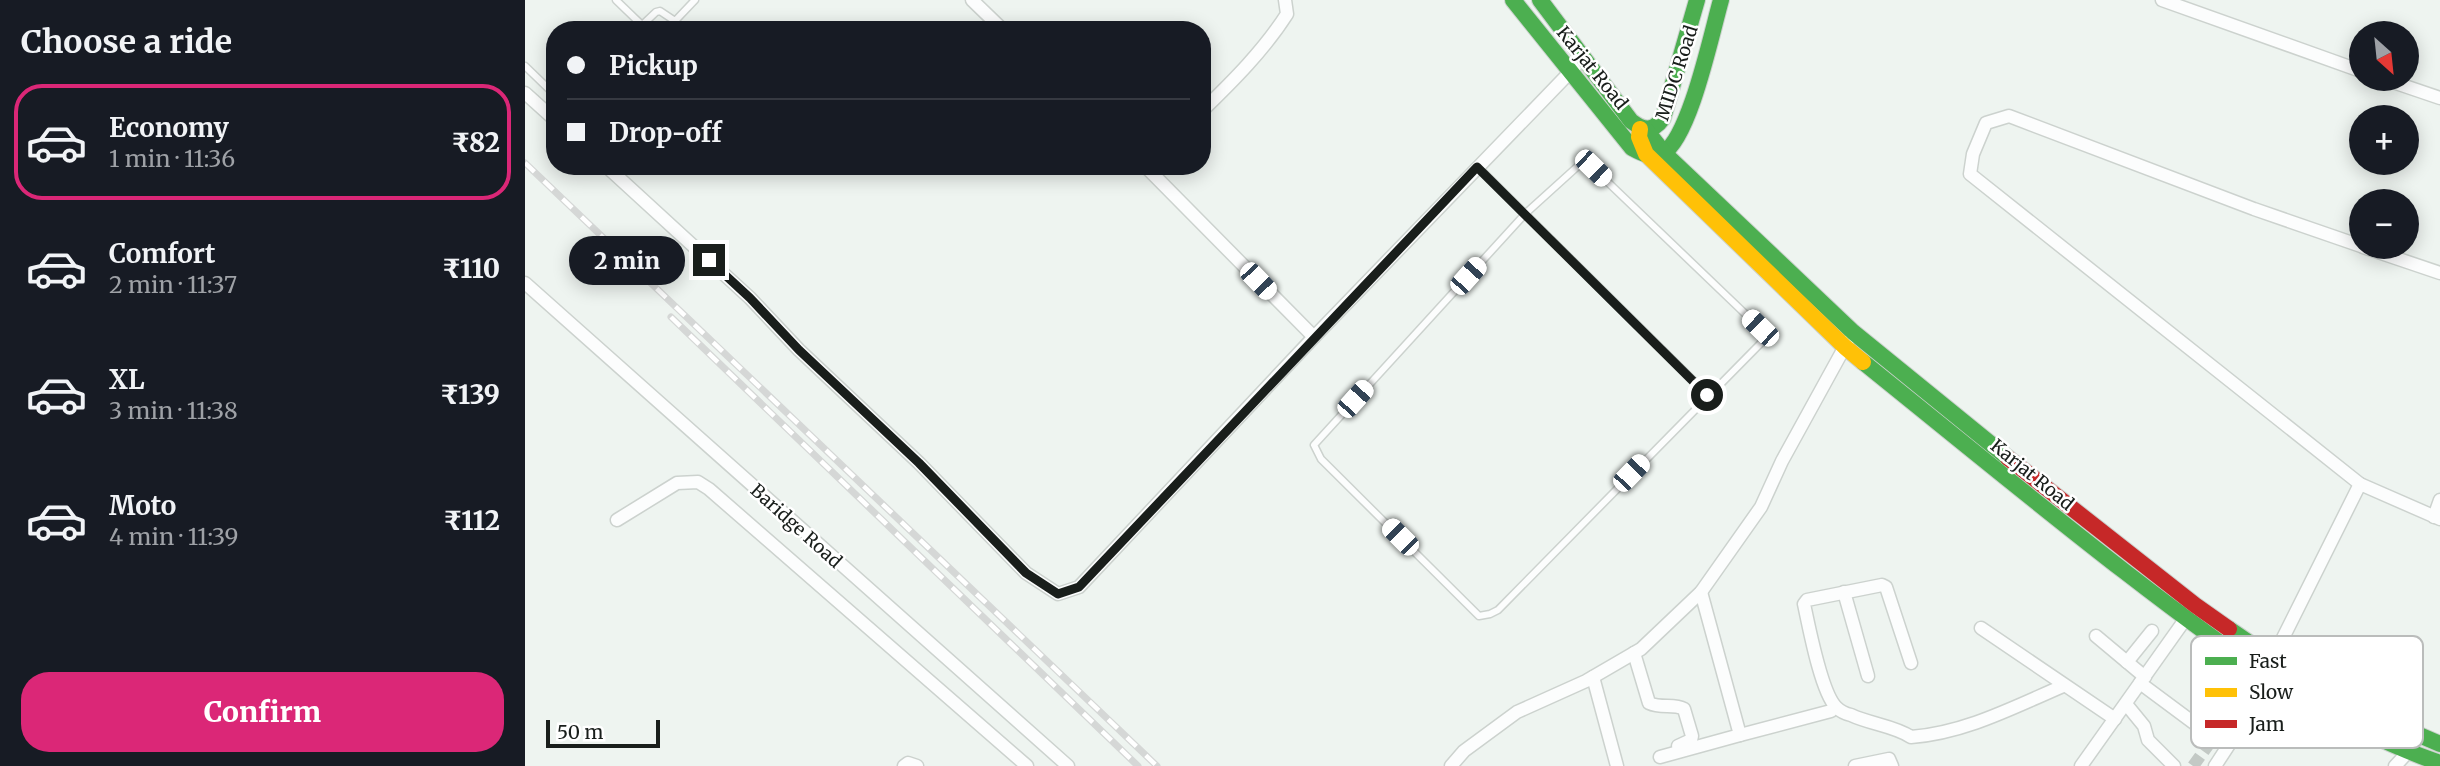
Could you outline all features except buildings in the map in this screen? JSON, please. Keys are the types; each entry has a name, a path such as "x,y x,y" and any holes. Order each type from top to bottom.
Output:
{"main road":[{"name":"Karjat Road","path":"1513,0 1632,148 1646,154 1845,347 2062,523 2210,636"},
{"name":"Karjat Road","path":"1540,0 1631,121 1853,332 2072,510 2195,605 2240,636"},
{"name":"MIDC Road","path":"1643,130 1656,127 1663,118 1697,0"},
{"name":"MIDC Road","path":"1664,153 1674,142 1692,102 1721,0"},
{"name":"Karjat Road","path":"1643,130 1639,137 1646,154"},
{"path":"1646,154 1664,153"},
{"name":"Karjat Road","path":"2423,738 2440,744"},
{"name":"Karjat Road","path":"2402,748 2440,763"}],"street":[{"path":"972,0 994,21"},
{"path":"1211,102 1276,31 1287,13 1285,0"},
{"path":"2162,0 2349,67"},
{"path":"615,175 750,298 799,350 919,463 1026,573 1058,594 1079,587 1314,337 1583,59"},
{"path":"2419,91 2440,98"},
{"path":"525,93 546,110"},
{"path":"2349,242 2254,209 2009,116 1986,123 1973,154 1970,174 2360,484 2437,518 2440,500"},
{"path":"1154,175 1314,337"},
{"path":"2400,259 2440,273"},
{"name":"Baridge Road","path":"525,283 1069,766"},
{"path":"1451,766 1464,751 1517,712 1594,677 1634,653 1702,592 1761,507 1853,332"},
{"path":"617,520 677,483 698,482 1027,766"},
{"path":"2284,636 2360,484"},
{"path":"1910,663 1886,587 1882,585 1844,592 1807,600 1804,604 1812,645 1828,693 1836,707 1849,715 1883,727 1901,730 1911,737 1938,735 1961,729 2063,686"},
{"path":"1702,592 1739,735"},
{"path":"1844,592 1868,676"},
{"path":"2081,766 2195,605"},
{"path":"1981,628 2115,719"},
{"path":"2127,662 2152,631"},
{"path":"2096,636 2127,662 2143,680 2191,719"},
{"path":"1634,653 1649,703 1684,709 1692,736 1691,740 1682,745 1659,752 1661,762 1739,735 1831,711"},
{"path":"1594,677 1617,766"},
{"path":"2126,704 2144,726 2148,740 2174,766"},
{"path":"2215,766 2226,748"},
{"path":"2395,766 2410,748"},
{"path":"1855,766 1889,759 1892,766"},
{"path":"904,766 908,763 917,766"}],"lane":[{"path":"648,21 660,11 675,21 695,0"},
{"path":"619,1 636,21"},
{"path":"525,66 546,86"},
{"path":"1585,164 1593,168 1760,328 1763,335 1761,343 1498,610 1483,617 1331,469 1315,451 1314,445 1525,214 1578,166 1585,164"},
{"path":"1477,167 1707,395"}],"tunnel":[{"path":"2193,766 2206,748"}],"railway":[{"path":"525,163 1157,766"},
{"path":"671,317 1138,766"}],"traffic: fast":[{"path":"1513,0 1632,148 1651,155 1663,153 1673,143 1682,127 1699,82 1721,0"},
{"path":"1540,0 1631,121 1640,127 1648,128 1656,126 1663,118 1697,0"},
{"path":"1646,130 1664,153 1853,332 2008,458"},
{"path":"1863,362 2091,545 2211,636"},
{"path":"2229,629 2239,636"},
{"path":"2423,737 2440,744"},
{"path":"2402,748 2440,763"}],"traffic: slow":[{"path":"1640,129 1639,137 1646,154 1863,362"}],"traffic: jam":[{"path":"2008,458 2229,629"}],"route":[{"path":"709,260 750,298 799,350 919,463 1026,573 1058,594 1079,587 1477,167 1707,395"}]}
